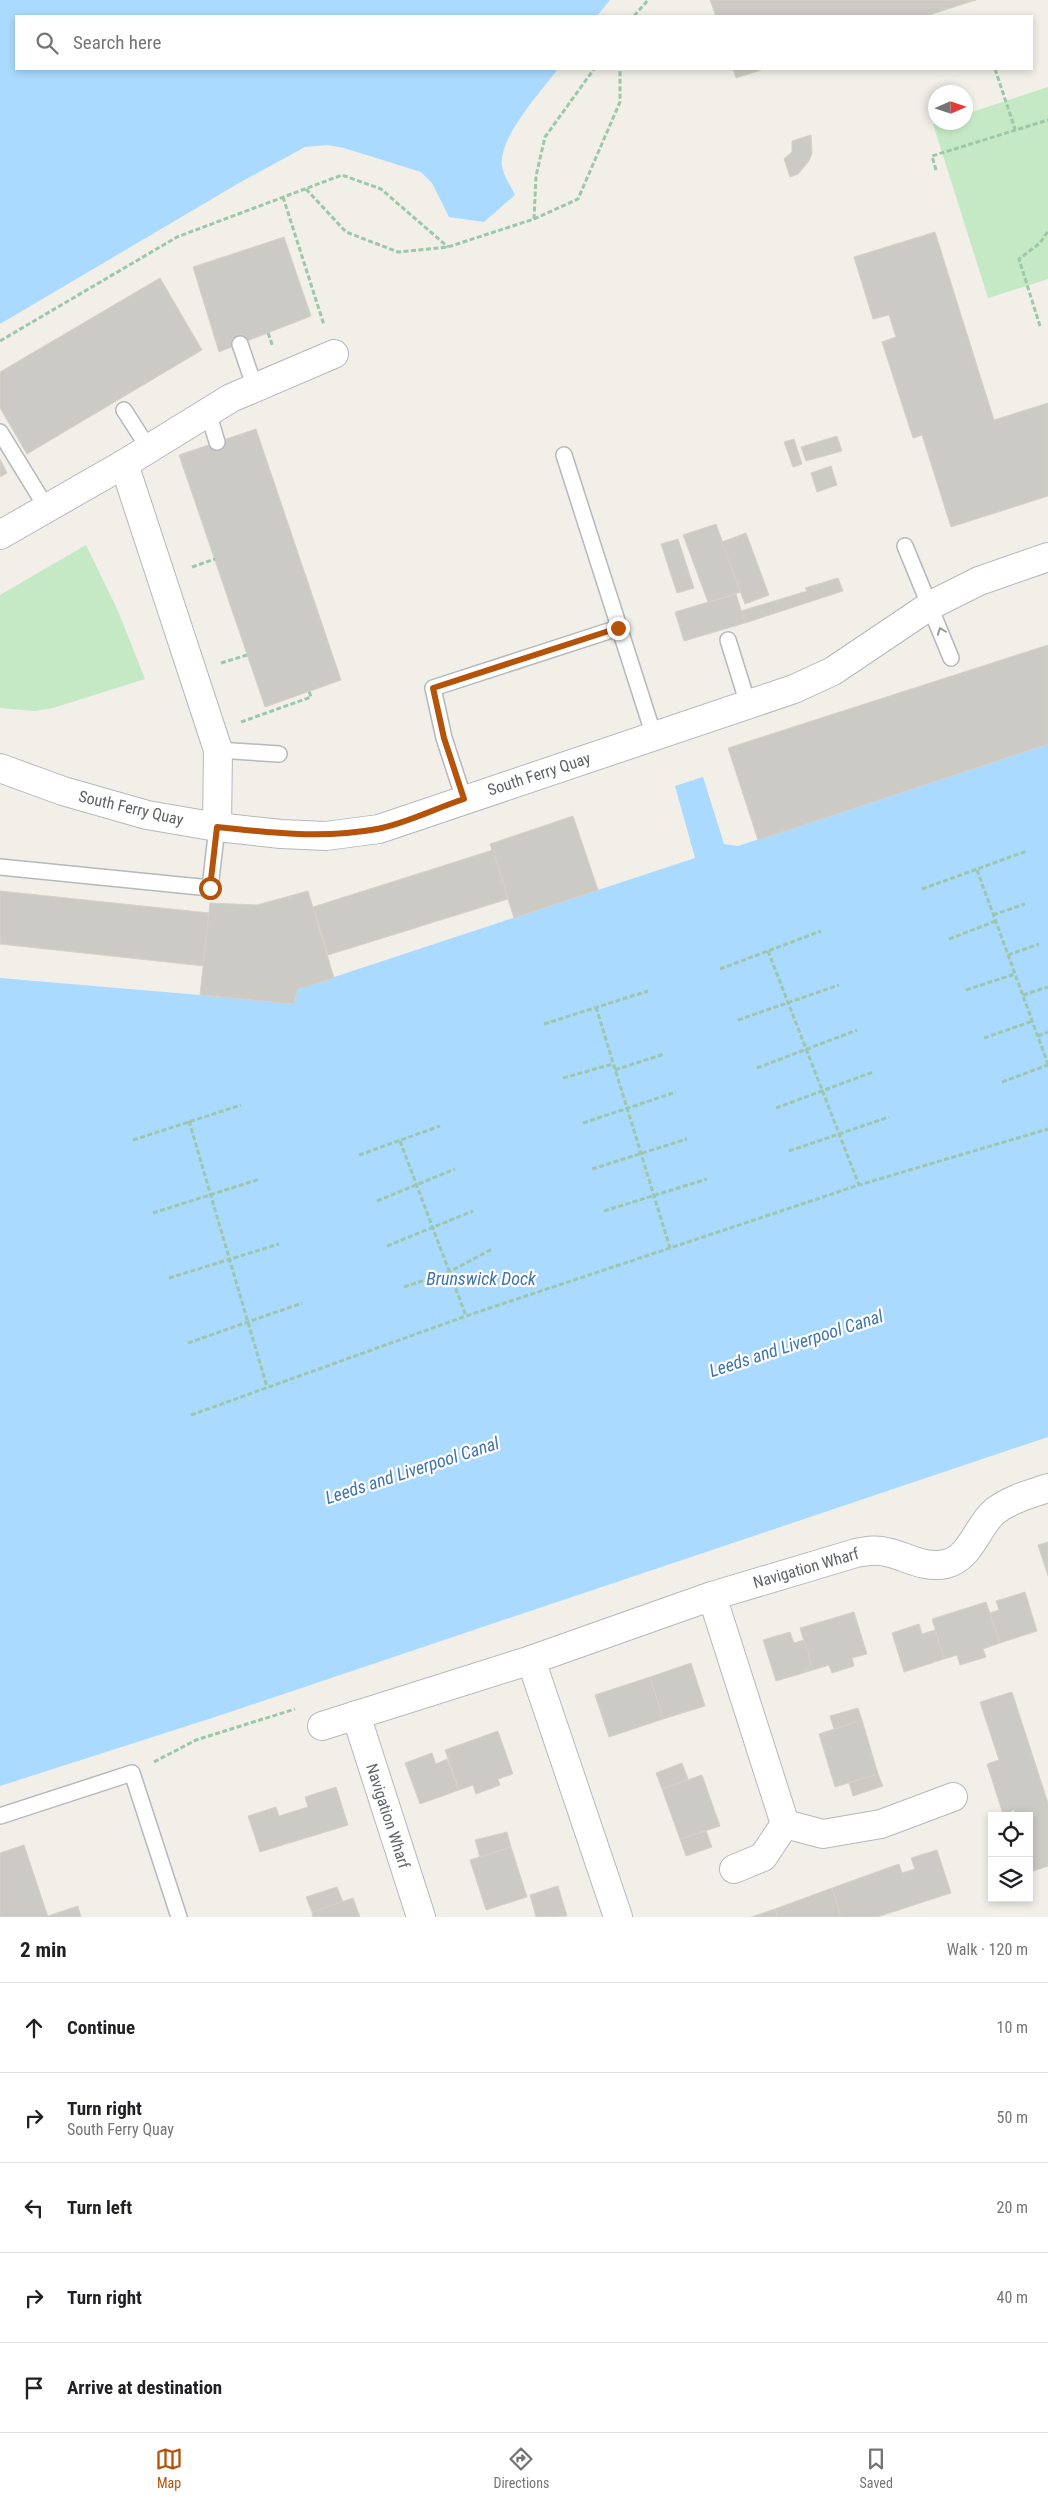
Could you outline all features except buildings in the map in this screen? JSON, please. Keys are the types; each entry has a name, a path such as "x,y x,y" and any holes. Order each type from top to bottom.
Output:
{"street":[{"path":"0,535 124,464 208,412 255,388 334,354"},
{"path":"124,464 218,750 217,827"},
{"name":"South Ferry Quay","path":"0,768 63,792 147,815 217,827 281,834 326,836 379,829 794,689 833,671 931,605 979,581 1048,557"},
{"name":"Navigation Wharf","path":"322,1726 531,1660 712,1596 872,1549 888,1552 926,1565 947,1564 965,1552 994,1512 1015,1499 1048,1488"},
{"path":"712,1596 785,1824"},
{"path":"531,1660 618,1917"},
{"name":"Navigation Wharf","path":"356,1715 421,1917"},
{"path":"785,1824 823,1834 881,1824 953,1797"},
{"path":"734,1869 762,1857 785,1824"}],"lane":[{"path":"240,344 255,388"},
{"path":"124,410 149,449"},
{"path":"208,412 218,442"},
{"path":"0,432 46,507"},
{"path":"564,455 654,736"},
{"path":"905,546 931,605 951,658"},
{"path":"464,799 444,738 433,688 618,628"},
{"path":"728,640 748,704"},
{"path":"218,750 279,754"},
{"path":"0,867 210,888 217,827"},
{"path":"0,1816 132,1773 179,1917"}],"path":[{"path":"635,15 648,0"},
{"path":"534,219 536,176 544,137 593,70"},
{"path":"306,189 346,232 398,252 448,247 534,219 578,199 620,102 620,70"},
{"path":"995,70 1015,130"},
{"path":"936,170 932,156 1048,120"},
{"path":"0,341 177,237 342,175 381,189 448,247"},
{"path":"283,197 334,354"},
{"path":"1040,326 1019,259 1040,243 1048,231"},
{"path":"188,569 215,559"},
{"path":"220,664 247,655"},
{"path":"218,750 231,726 311,697 309,692"},
{"path":"922,889 1027,851"},
{"path":"977,870 1048,1064 1002,1082"},
{"path":"993,915 1025,904"},
{"path":"949,939 996,921"},
{"path":"720,969 821,931"},
{"path":"1008,955 1039,944"},
{"path":"768,951 859,1185"},
{"path":"966,990 1015,974"},
{"path":"738,1020 839,985"},
{"path":"1023,995 1048,986"},
{"path":"544,1024 648,991"},
{"path":"596,1007 670,1248"},
{"path":"984,1038 1033,1021"},
{"path":"757,1068 857,1030"},
{"path":"1038,1036 1048,1032"},
{"path":"615,1070 664,1054"},
{"path":"563,1078 613,1064"},
{"path":"776,1108 873,1072"},
{"path":"583,1123 676,1092"},
{"path":"133,1140 241,1105"},
{"path":"789,1151 889,1116"},
{"path":"189,1121 267,1388"},
{"path":"359,1155 400,1142 440,1126"},
{"path":"191,1415 466,1316 859,1185 1048,1130"},
{"path":"592,1169 687,1139"},
{"path":"400,1142 466,1316"},
{"path":"377,1202 455,1169"},
{"path":"152,1212 260,1179"},
{"path":"604,1211 707,1179"},
{"path":"387,1246 473,1211"},
{"path":"169,1278 279,1244"},
{"path":"404,1286 449,1272 492,1249"},
{"path":"188,1343 302,1303"},
{"path":"132,1773 196,1740 298,1708"}],"green space":[{"path":"1048,87 1048,279 988,298 935,130 973,130 973,112"},
{"path":"86,545 118,611 145,679 53,708 34,711 0,708 0,595"}],"water":[{"path":"0,0 610,0 598,15 15,15 15,70 557,70 522,115 507,142 502,166 505,177 515,195 484,222 449,217 432,183 421,172 344,148 327,145 305,147 239,183 0,324"},
{"name":"Brunswick Dock","path":"1048,744 1048,1437 215,1717 0,1786 0,978 294,1003 298,989 695,858 675,786 703,777 724,844 738,846"}],"route":[{"path":"210,888 217,827 281,834 326,836 379,829 464,799 444,738 433,688 618,628"}],"water label":[{"name":"Leeds and Liverpool Canal","path":"796,1343"},
{"name":"Leeds and Liverpool Canal","path":"412,1470"}]}
